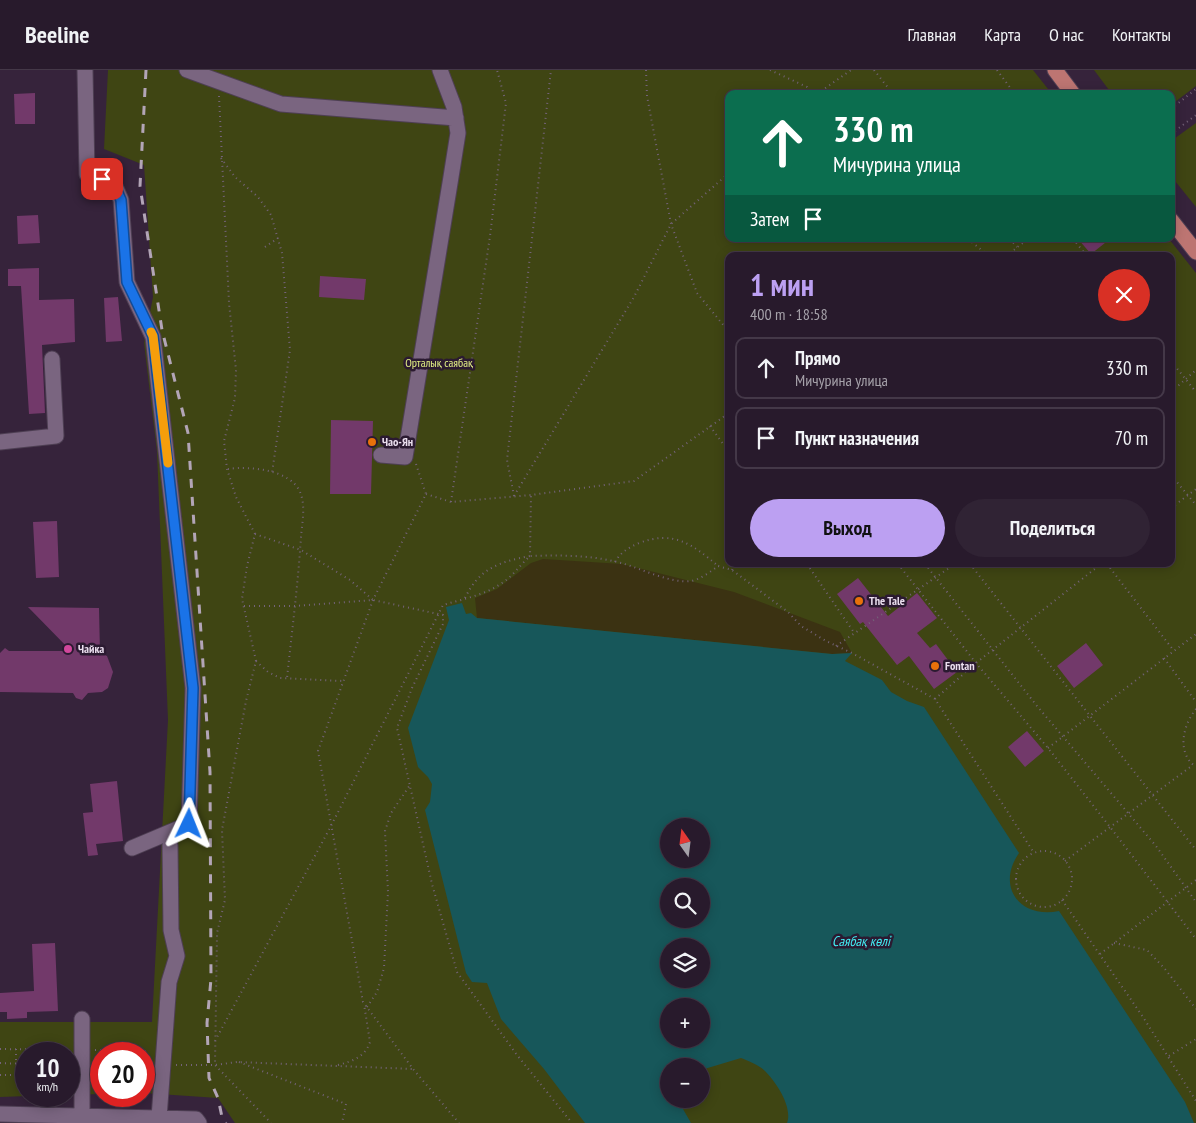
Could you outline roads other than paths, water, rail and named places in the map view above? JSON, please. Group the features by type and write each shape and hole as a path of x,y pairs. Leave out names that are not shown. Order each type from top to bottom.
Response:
{"main road":[{"path":"1054,70 1070,90"},
{"path":"1175,224 1194,245"}],"street":[{"path":"85,70 87,174 115,186 121,200 127,282 153,336 193,688 189,824 132,848"},
{"path":"187,70 281,104 456,118"},
{"path":"381,455 406,457 458,133 454,107 440,70"},
{"path":"0,442 56,436 52,359"},
{"path":"159,1118 169,982 177,956 171,930 170,845"},
{"path":"82,1019 82,1116"},
{"path":"7,1117 82,1116 196,1119 198,1123"}],"water":[{"name":"Саябақ көлі","path":"462,603 466,614 471,613 477,618 832,654 852,653 845,661 882,680 891,692 907,701 924,707 1019,853 1012,865 1010,877 1011,888 1015,897 1023,905 1033,910 1045,912 1059,911 1185,1102 1194,1123 787,1123 788,1110 786,1102 769,1076 763,1069 753,1063 741,1058 710,1067 710,1058 660,1058 660,1108 683,1108 691,1123 585,1123 544,1069 501,1019 487,983 472,982 466,973 425,810 430,802 432,784 418,767 408,728 449,620 446,607"}],"railway":[{"path":"146,70 140,186 162,330 188,433 210,772 211,979 207,1023 209,1078 218,1098 222,1117 226,1123"}],"place":[{"name":"Чао-Ян","path":"372,442"},
{"name":"The Tale","path":"859,601"},
{"name":"Чайка","path":"68,649"},
{"name":"Fontan","path":"935,666"}],"park label":[{"name":"Орталық саябақ","path":"439,363"}]}
